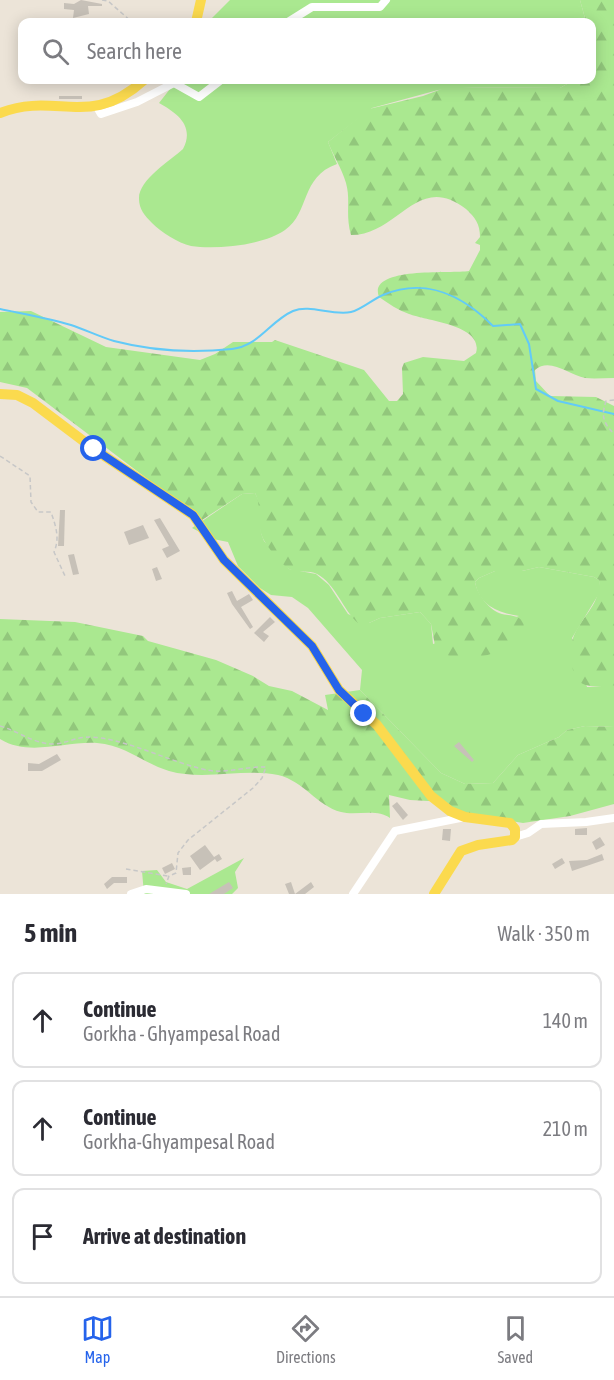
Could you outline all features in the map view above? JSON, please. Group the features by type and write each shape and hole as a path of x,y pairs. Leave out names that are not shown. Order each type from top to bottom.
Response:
{"main road":[{"path":"197,18 201,0"},
{"path":"0,113 37,104 67,109 97,107 126,96 140,84"},
{"path":"0,394 17,395 33,403 94,449 193,515 209,542 224,560 312,646 339,690 377,726 431,796 450,811 465,817 510,824 515,829 515,837 500,843 478,845 461,851 434,894"}],"street":[{"path":"294,18 312,7 380,7 386,0"},
{"path":"97,107 101,114 137,102 172,84"},
{"path":"176,84 199,97 216,84"},
{"path":"353,894 395,831 465,817"},
{"path":"515,837 528,833 541,824 614,818"},
{"path":"131,894 146,889 186,894"}],"path":[{"path":"102,0 108,1 127,18"},
{"path":"614,400 606,401 602,414 604,423 614,435"},
{"path":"0,456 30,476 31,502 38,512 51,512 57,532 54,552 65,576"},
{"path":"0,726 14,730 31,740 54,744 85,736 118,741 210,771 250,766 266,767 262,778 253,788 188,840 178,853 176,873 169,876 126,869"},
{"path":"164,892 169,876"}],"green space":[{"path":"230,0 580,0 585,18 212,18"},
{"path":"580,0 614,0 614,378 585,378 547,365 535,370 536,381 550,396 596,397 614,406 614,687 582,684 574,675 572,667 573,638 594,604 599,589 599,580 594,577 539,567 522,571 495,571 479,578 475,582 478,592 485,601 497,612 514,616 524,622 522,631 517,639 500,650 479,657 456,658 436,651 431,624 420,612 380,618 369,623 358,623 323,578 314,573 286,567 279,561 262,536 259,505 255,493 242,494 202,520 27,388 0,382 0,312 31,311 106,347 200,360 215,354 233,342 272,342 275,340 364,370 389,401 397,401 403,394 402,368 404,363 423,357 464,361 476,353 476,344 471,336 463,330 397,309 379,297 379,287 385,280 397,276 469,271 480,250 480,245 475,243 480,237 476,221 466,209 449,199 434,197 408,208 382,226 368,232 351,235 346,183 328,142 369,109 423,96 447,87 560,88 567,84 596,84 596,18 585,18"},
{"path":"174,84 567,84 560,88 472,87 438,90 372,108 328,142 337,164 317,177 293,223 285,230 253,243 213,247 191,246 170,237 147,218 141,209 139,199 144,185 156,171 183,149 186,141 187,134 182,121 159,103"},
{"path":"255,493 260,503 261,533 264,541 289,569 316,574 329,585 348,614 369,623 380,618 420,612 431,624 433,644 519,616 497,610 485,602 477,590 475,582 495,571 522,571 539,567 594,577 599,580 600,592 572,638 587,687 614,687 614,727 585,726 567,730 559,737 518,755 493,783 465,784 441,773 360,690 362,670 308,608 292,597 271,595 260,588 238,566 228,542 213,539 192,528 242,494"},
{"path":"0,619 75,622 143,636 148,641 216,660 253,676 269,686 292,691 328,710 325,695 360,690 441,773 465,784 493,783 518,755 559,737 567,730 585,726 614,727 614,804 570,816 523,823 458,812 446,802 410,800 389,795 390,818 379,813 347,813 332,809 295,782 278,775 265,773 182,774 160,768 107,744 85,743 35,748 11,744 0,739"},
{"path":"244,858 235,872 238,888 232,894 144,894 142,871 157,870 166,882 187,889"}],"building":[{"path":"81,0 102,4 102,6 88,6 89,14 73,18 74,10 64,9 64,3 74,4"},
{"path":"59,96 82,96 82,99 59,99"},
{"path":"60,510 65,510 64,546 58,546"},
{"path":"160,518 180,551 167,558 162,549 169,546 154,520"},
{"path":"143,525 149,538 129,545 124,532"},
{"path":"74,554 79,574 73,575 68,555"},
{"path":"157,567 162,579 156,581 152,569"},
{"path":"232,591 237,601 249,594 253,600 241,607 253,627 250,629 232,604 227,593"},
{"path":"270,617 275,622 263,632 269,636 264,642 254,633"},
{"path":"459,742 474,760 472,762 454,746"},
{"path":"57,754 61,760 42,771 28,771 28,763 39,764"},
{"path":"397,802 408,815 403,820 392,806"},
{"path":"587,828 587,835 575,835 575,829"},
{"path":"443,829 451,829 450,841 442,840"},
{"path":"600,837 605,845 596,850 592,842"},
{"path":"205,845 214,857 219,854 222,859 217,862 215,859 200,870 190,856"},
{"path":"602,854 604,860 572,871 569,861 587,860"},
{"path":"562,858 565,863 555,869 552,864"},
{"path":"172,863 175,869 165,874 162,868"},
{"path":"191,867 191,875 183,875 182,868"},
{"path":"112,877 127,877 127,883 114,883 107,889 104,884"},
{"path":"229,882 233,888 224,894 209,894"},
{"path":"291,882 295,894 289,894 285,884"},
{"path":"311,882 314,887 305,894 295,894"}],"waterway":[{"path":"0,309 36,316 143,347 188,351 217,350 232,349 250,343 293,311 307,309 336,313 351,312 383,295 399,290 429,289 456,298 493,326 520,324 529,344 536,389 558,401 614,414"}],"route":[{"path":"94,449 193,515 209,542 224,560 312,646 339,690 364,714"}]}
